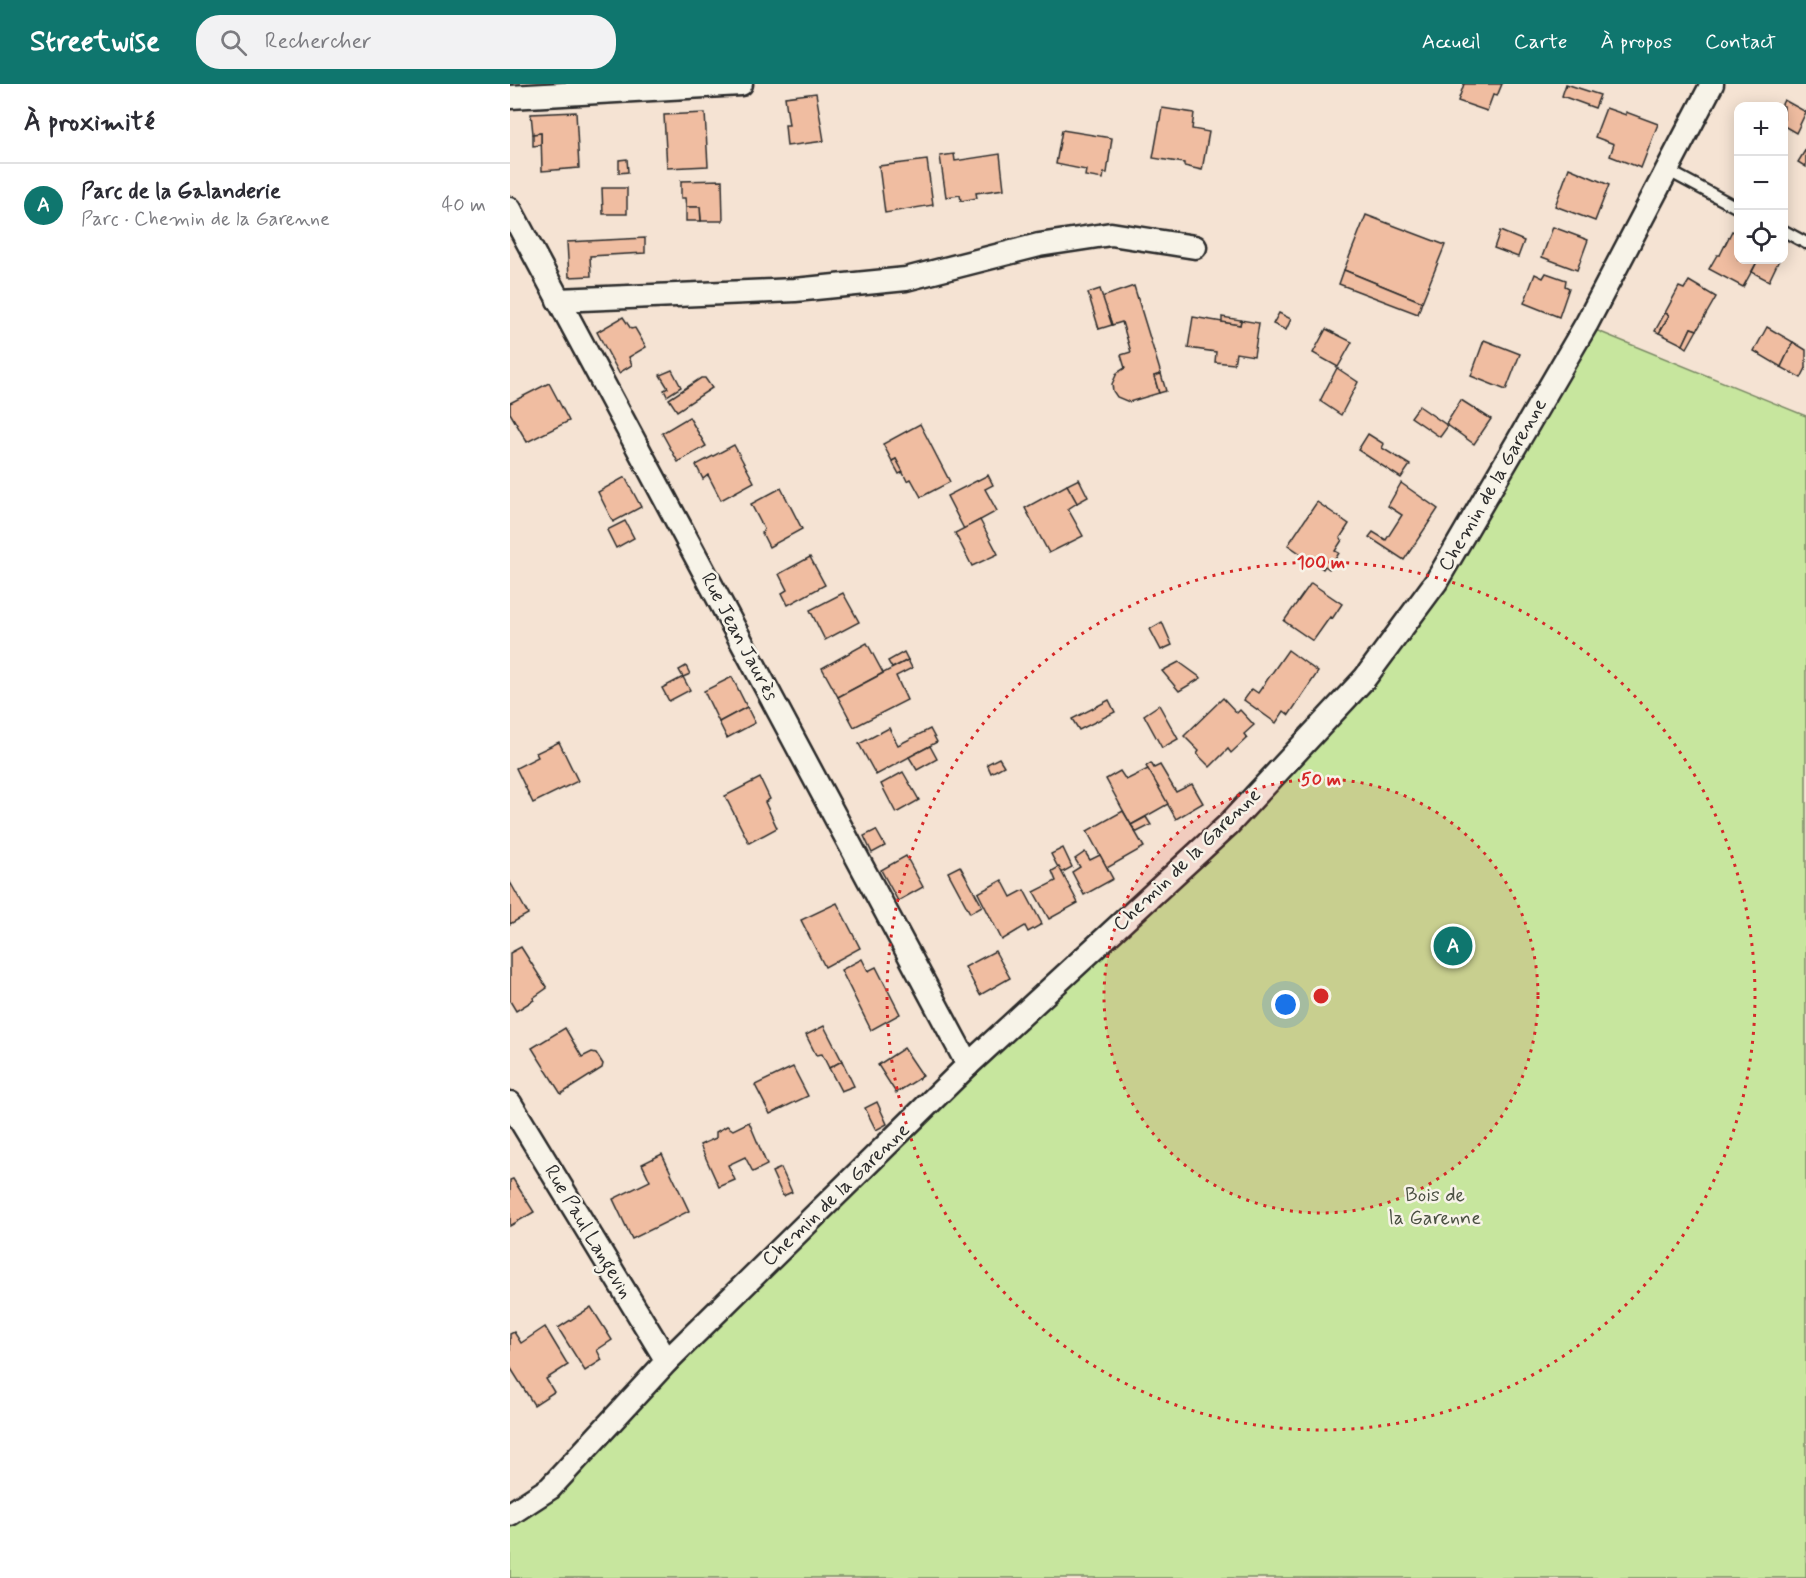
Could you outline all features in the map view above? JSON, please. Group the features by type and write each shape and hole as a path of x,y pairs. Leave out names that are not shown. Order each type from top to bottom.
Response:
{"street":[{"path":"510,97 741,84"},
{"name":"Chemin de la Garenne","path":"510,1514 550,1488 667,1360 968,1065 1229,824 1365,678 1436,582 1594,312 1712,84"},
{"name":"Rue Jean Jaurès","path":"510,209 968,1065"},
{"path":"558,300 795,290 906,279 1040,245 1111,234 1195,247"},
{"name":"Rue Paul Langevin","path":"510,1103 667,1360"}],"lane":[{"path":"1667,170 1734,206"},
{"path":"1788,233 1806,243"}],"green space":[{"name":"Bois de la Garenne","path":"1593,329 1806,416 1806,1578 510,1578 510,1517 1367,679"}],"building":[{"path":"1464,84 1502,84 1497,96 1493,95 1487,111 1458,101"},
{"path":"1566,84 1600,95 1595,108 1562,96"},
{"path":"816,93 824,141 787,146 785,125 789,125 785,97"},
{"path":"1788,102 1806,112 1796,133 1788,128"},
{"path":"1162,108 1194,113 1192,129 1209,132 1202,170 1184,166 1184,163 1153,158"},
{"path":"1606,108 1626,115 1626,112 1658,124 1641,168 1610,156 1614,144 1595,137"},
{"path":"576,112 579,168 542,171 541,133 533,134 531,114"},
{"path":"705,113 708,166 667,168 664,115"},
{"path":"1062,130 1112,138 1107,173 1104,173 1103,179 1085,176 1086,170 1056,164"},
{"path":"541,133 541,145 533,146 533,134"},
{"path":"1806,149 1806,167 1798,162"},
{"path":"954,154 955,161 1000,154 1004,189 976,193 977,198 961,201 960,195 946,197 940,156"},
{"path":"627,159 628,172 619,173 619,160"},
{"path":"927,160 933,205 885,213 879,166"},
{"path":"1569,168 1609,185 1595,221 1555,206"},
{"path":"722,180 723,221 701,221 700,207 686,207 685,198 681,198 681,181"},
{"path":"602,188 627,188 627,214 603,214"},
{"path":"686,207 700,207 701,221 686,221"},
{"path":"1366,215 1445,245 1422,302 1344,270"},
{"path":"1553,227 1588,240 1577,270 1542,257"},
{"path":"1500,231 1524,241 1518,257 1494,248"},
{"path":"1732,231 1734,232 1734,264 1756,264 1743,287 1709,269 1717,255 1720,255"},
{"path":"645,238 645,253 590,256 591,276 569,277 567,242"},
{"path":"1756,264 1777,264 1769,281 1752,272"},
{"path":"1344,270 1422,302 1418,314 1339,284"},
{"path":"1546,273 1566,280 1565,286 1569,288 1559,317 1524,303 1535,274 1543,278"},
{"path":"1689,281 1716,297 1697,330 1691,328 1683,345 1659,333 1669,315 1665,313 1679,287 1684,289"},
{"path":"1134,286 1161,374 1154,376 1159,393 1129,402 1117,397 1112,384 1117,373 1125,368 1121,355 1131,352 1122,322 1112,325 1102,297"},
{"path":"1100,289 1112,325 1099,329 1088,293"},
{"path":"1279,313 1291,319 1286,330 1273,324"},
{"path":"1665,313 1669,315 1659,333 1655,331"},
{"path":"623,317 631,329 635,328 646,347 629,357 632,365 619,373 597,332"},
{"path":"1193,317 1240,325 1241,320 1259,323 1254,356 1236,353 1234,364 1215,362 1216,352 1188,348"},
{"path":"1222,317 1241,320 1240,325 1222,322"},
{"path":"1767,327 1793,342 1781,367 1754,351"},
{"path":"1691,328 1697,330 1687,348 1683,345"},
{"path":"1326,329 1352,342 1338,367 1313,353"},
{"path":"1484,340 1520,354 1506,390 1471,376"},
{"path":"1793,342 1806,350 1806,368 1801,378 1781,367"},
{"path":"1337,368 1358,382 1341,415 1320,401"},
{"path":"672,370 681,387 667,396 664,390 668,388 660,375"},
{"path":"1161,374 1166,391 1159,393 1154,376"},
{"path":"701,378 705,378 712,388 677,411 669,399"},
{"path":"549,383 569,421 527,442 510,413 510,403"},
{"path":"1461,400 1491,419 1474,444 1446,424"},
{"path":"1419,406 1448,426 1440,437 1411,417"},
{"path":"689,417 706,446 678,462 662,433"},
{"path":"920,424 950,482 921,497 911,479 907,481 896,459 892,461 883,444"},
{"path":"1368,434 1384,444 1382,448 1410,465 1401,478 1358,450"},
{"path":"734,445 754,482 721,500 708,475 703,479 696,465"},
{"path":"896,459 903,472 899,474 892,461"},
{"path":"988,475 993,485 985,489 997,511 964,529 947,496"},
{"path":"625,477 641,507 613,522 598,492"},
{"path":"1079,479 1088,497 1077,503 1067,485"},
{"path":"1401,483 1438,509 1404,560 1369,537 1373,532 1386,540 1402,515 1388,506"},
{"path":"1067,485 1077,503 1068,509 1083,536 1049,553 1025,508"},
{"path":"781,488 802,529 769,547 762,533 764,529 751,504"},
{"path":"1317,502 1349,524 1335,551 1339,553 1329,569 1325,566 1323,569 1288,545"},
{"path":"980,520 998,554 972,566 955,533"},
{"path":"625,521 634,538 616,548 607,530"},
{"path":"810,557 825,585 788,605 782,593 787,590 779,574"},
{"path":"1311,583 1342,604 1313,641 1284,621"},
{"path":"843,593 859,622 825,640 810,610"},
{"path":"1162,622 1172,645 1161,650 1150,629"},
{"path":"867,643 883,673 838,697 822,668"},
{"path":"1288,650 1318,672 1289,715 1284,711 1276,723 1244,700 1252,689 1258,693"},
{"path":"904,652 908,660 892,668 888,661"},
{"path":"908,660 912,668 896,676 907,700 854,727 838,697"},
{"path":"1179,662 1201,678 1179,691 1162,671"},
{"path":"686,666 690,674 683,677 679,670"},
{"path":"683,677 690,690 669,701 662,688"},
{"path":"732,677 747,707 719,722 704,691"},
{"path":"1223,698 1237,713 1240,710 1254,725 1244,734 1247,738 1231,753 1228,749 1210,767 1197,754 1199,751 1184,736"},
{"path":"1109,700 1115,712 1079,730 1072,719"},
{"path":"1159,705 1178,739 1162,748 1144,715"},
{"path":"747,707 755,723 727,738 719,722"},
{"path":"889,728 898,745 930,729 937,742 876,775 859,744"},
{"path":"559,742 578,781 533,803 516,768 538,757 536,753"},
{"path":"930,746 937,759 917,770 909,757"},
{"path":"999,758 1004,766 991,773 987,764"},
{"path":"1151,763 1154,768 1160,765 1176,792 1192,784 1203,803 1176,819 1146,766"},
{"path":"1148,769 1168,804 1131,825 1106,779 1120,771 1126,780"},
{"path":"903,772 919,800 896,813 881,784"},
{"path":"760,778 770,799 765,802 777,828 749,843 725,796"},
{"path":"1123,811 1144,847 1107,868 1087,831"},
{"path":"1146,817 1151,825 1137,832 1131,825"},
{"path":"876,830 885,846 872,853 864,836"},
{"path":"1063,848 1072,867 1061,873 1051,854"},
{"path":"1085,852 1090,860 1100,855 1113,879 1084,895 1072,872 1080,867 1075,859"},
{"path":"906,856 923,887 898,901 881,870"},
{"path":"960,866 982,906 970,913 948,872"},
{"path":"1059,867 1078,903 1049,919 1034,892 1056,881 1052,871"},
{"path":"1002,880 1011,897 1024,890 1042,924 1028,932 1025,926 1002,940 978,893"},
{"path":"510,882 528,914 510,924"},
{"path":"837,903 860,948 825,967 801,920"},
{"path":"521,947 547,988 533,998 534,1000 516,1011 510,1001 510,953"},
{"path":"995,951 1010,978 980,995 965,967"},
{"path":"862,959 868,971 876,967 900,1014 871,1030 841,970"},
{"path":"824,1026 842,1061 829,1068 822,1054 816,1055 806,1035"},
{"path":"565,1028 582,1057 592,1052 596,1053 603,1064 602,1068 561,1094 532,1048"},
{"path":"904,1048 923,1076 896,1093 878,1065"},
{"path":"842,1061 854,1086 841,1091 829,1068"},
{"path":"793,1067 808,1096 770,1114 755,1085"},
{"path":"877,1102 887,1124 876,1130 865,1108"},
{"path":"749,1122 767,1165 753,1172 745,1157 728,1165 735,1180 719,1187 700,1145 716,1138 716,1132 727,1126 733,1130"},
{"path":"662,1154 689,1211 632,1239 613,1199 650,1181 642,1164"},
{"path":"781,1168 792,1192 783,1196 772,1172"},
{"path":"513,1179 534,1212 510,1226 510,1180"},
{"path":"591,1307 612,1340 597,1350 602,1360 585,1371 558,1328"},
{"path":"545,1327 568,1365 546,1379 554,1392 534,1405 510,1367 510,1334 514,1332 521,1343"}],"place":[{"name":"Parc de la Galanderie","path":"1453,946"}]}
